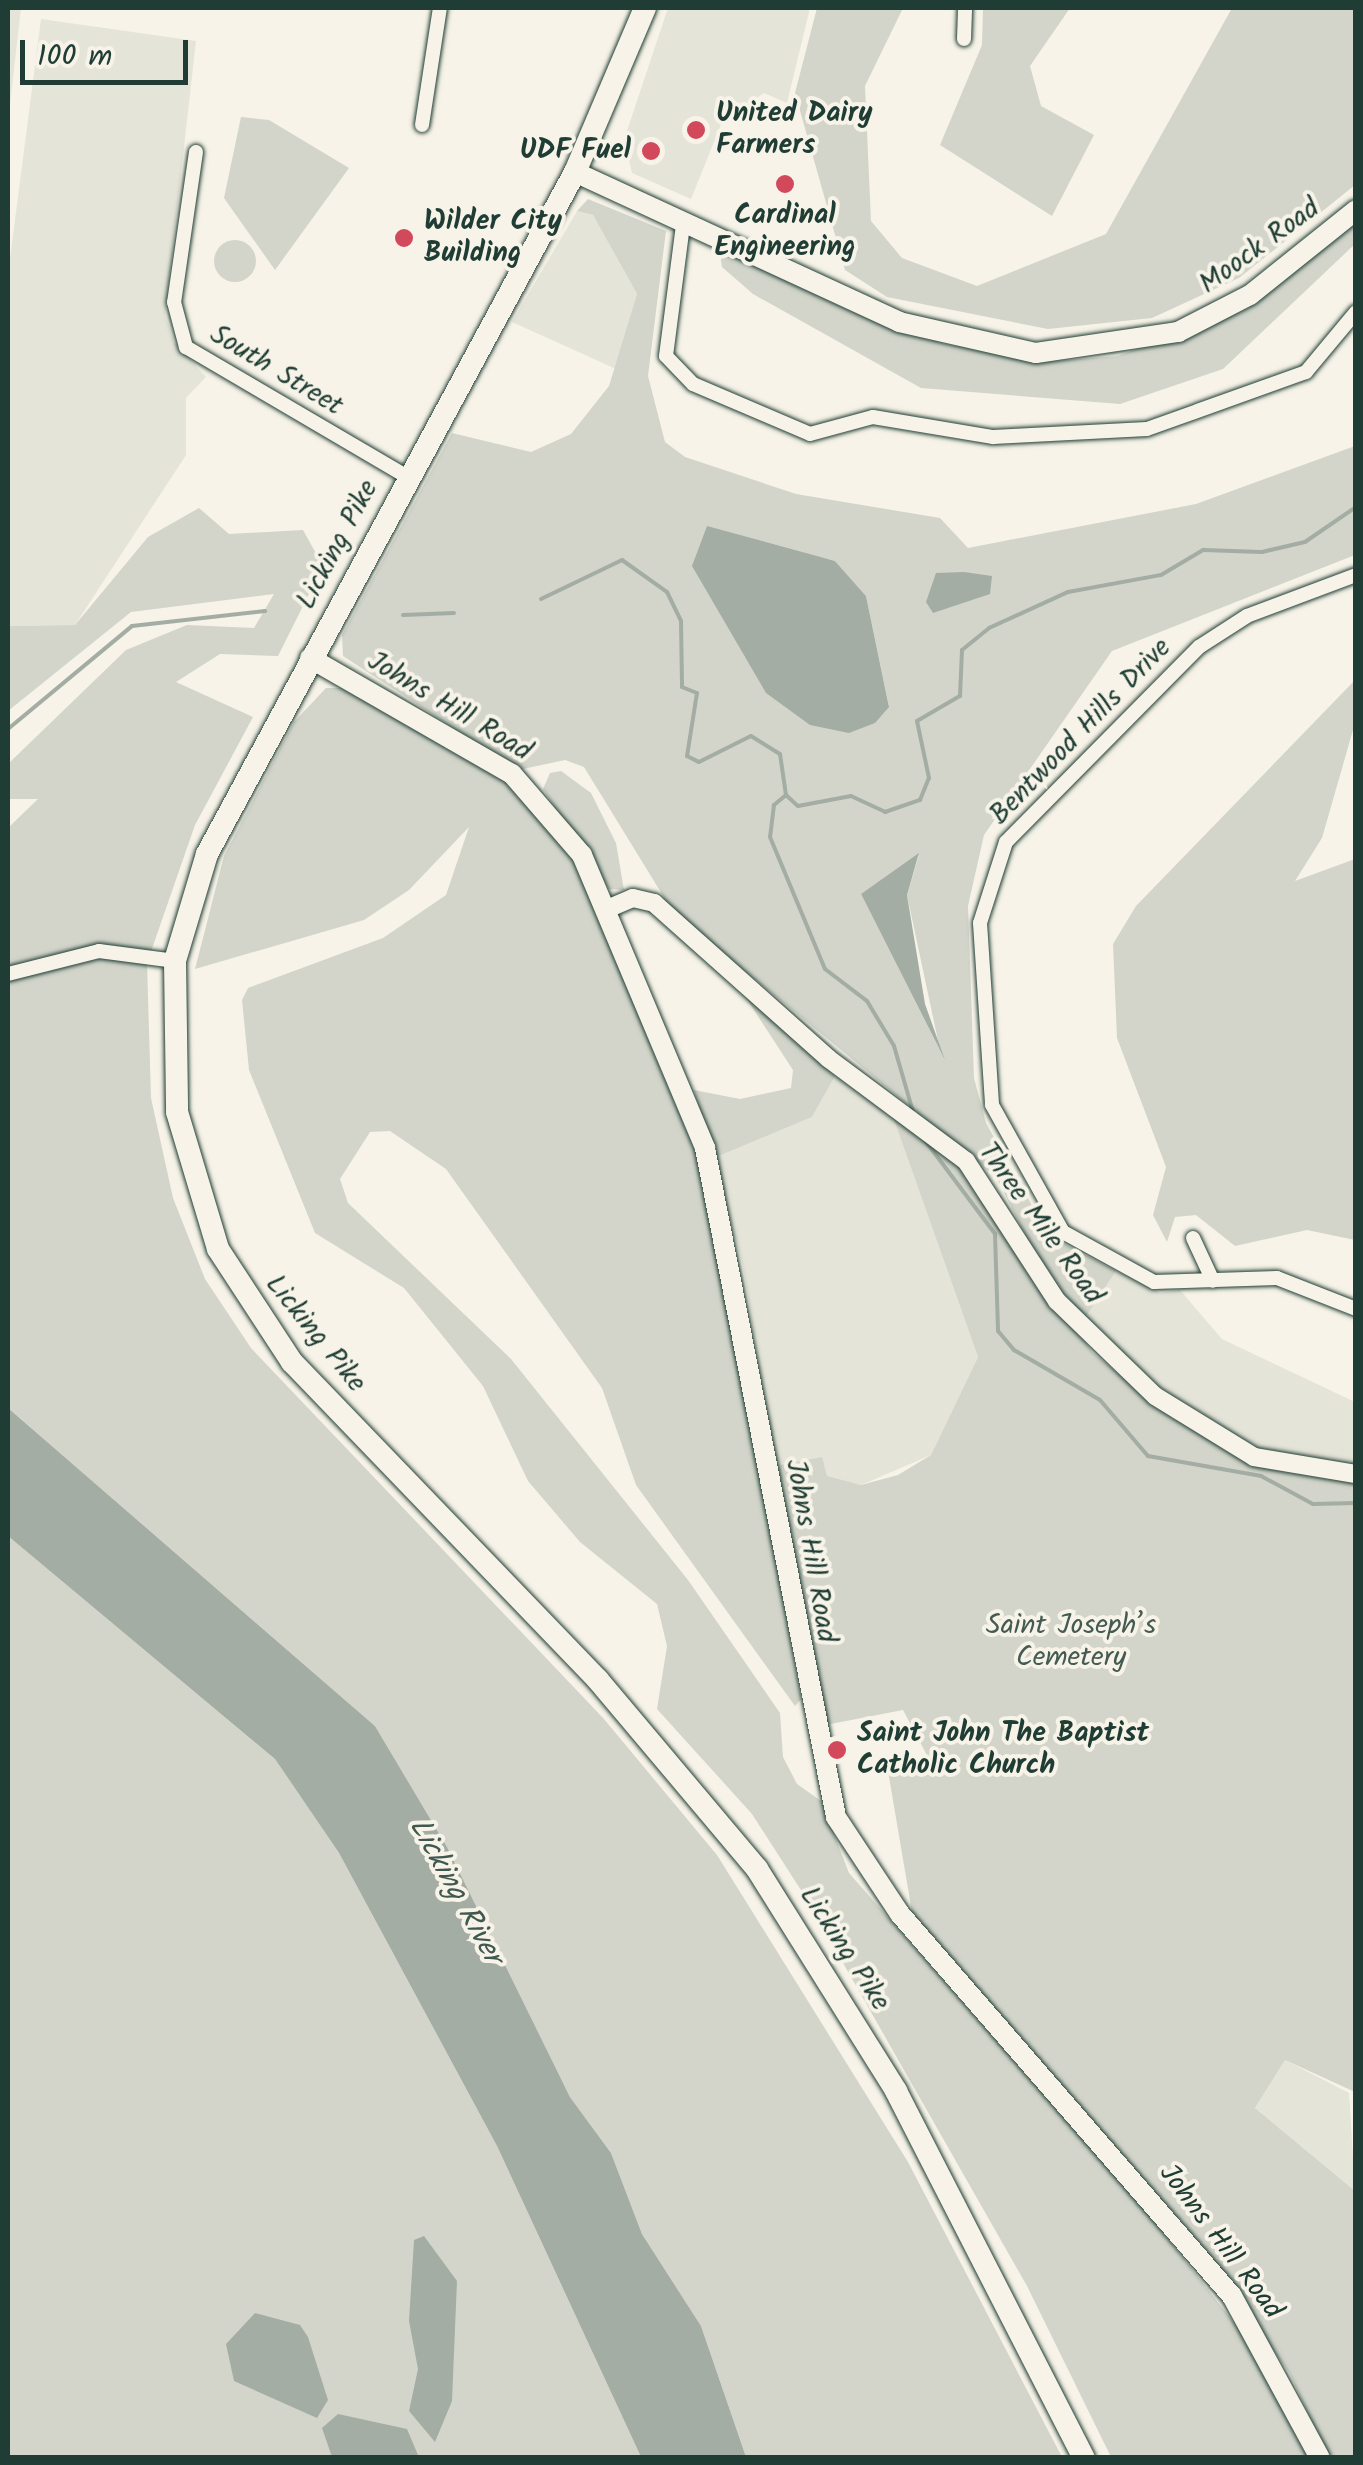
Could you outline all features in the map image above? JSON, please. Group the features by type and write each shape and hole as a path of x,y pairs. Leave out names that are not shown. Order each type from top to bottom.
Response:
{"main road":[{"name":"Licking Pike","path":"644,8 575,172 224,814 175,961 172,1072 184,1150 234,1280 292,1362 598,1680 758,1869 896,2091 1084,2458"},
{"name":"Moock Road","path":"575,172 683,225 931,334 1064,354 1130,346 1214,316 1356,210"},
{"name":"Johns Hill Road","path":"310,658 512,774 568,834 607,910 694,1115 724,1224 836,1817 900,1914 1232,2296 1283,2375 1320,2458"}],"street":[{"path":"422,125 440,8"},
{"path":"964,8 964,39"},
{"name":"South Street","path":"196,152 174,302 186,347 408,477"},
{"path":"683,225 666,356 693,384 810,434 886,417 993,437 1147,428 1306,372 1356,312"},
{"name":"Bentwood Hills Drive","path":"1356,575 1213,636 1006,842 985,886 990,1095 1021,1170 1059,1227 1088,1250 1154,1282 1277,1278 1356,1308"},
{"name":"Three Mile Road","path":"607,910 633,898 654,904 876,1092 950,1147 988,1189 1056,1302 1155,1396 1254,1457 1356,1474"},
{"path":"8,974 99,950 175,961"},
{"path":"1193,1238 1214,1281"}],"shaded area":[{"path":"8,8 21,8 8,122"},
{"path":"668,8 810,8 787,103 764,93 722,122 691,199 632,173 624,140"},
{"path":"41,19 196,41 165,315 174,342 206,377 186,398 186,455 75,625 8,626 8,274"},
{"path":"577,211 593,215 637,294 616,369 512,322"},
{"path":"835,1076 893,1117 978,1357 931,1455 861,1485 775,1466 743,1266 714,1158 812,1117"},
{"path":"1116,1271 1160,1293 1180,1290 1222,1339 1355,1402 1355,1467 1252,1449 1157,1387 1083,1321"},
{"path":"1285,2060 1349,2093 1355,2191 1255,2108"}],"green space":[{"path":"817,8 903,8 865,86 871,221 902,258 977,286 1106,234 1232,8 1355,8 1355,185 1239,278 1152,318 1048,329 887,297 845,270 795,93"},
{"path":"983,8 1070,8 1030,66 1041,106 1094,135 1052,216 940,145 982,45"},
{"path":"241,117 269,120 349,168 275,270 224,198"},
{"path":"588,199 666,231 648,376 665,442 685,457 796,494 940,518 968,548 1196,504 1355,446 1355,555 1112,651 984,835 968,906 974,1078 986,1123 1049,1236 1116,1271 1083,1321 1048,1279 996,1177 673,912 584,767 565,760 518,770 343,656 342,635 452,433 531,452 571,434 609,386 637,294 593,215 577,211","holes":["728,535 835,561 866,596 889,706","919,855 907,895 940,1050 861,894"]},
{"path":"1356,218 1355,244 1223,369 1120,404 921,388 753,294 722,267 719,247 944,344 1055,361 1117,356 1241,312"},
{"path":"235,240 250,246 256,261 250,276 235,282 220,276 214,261 220,246"},
{"path":"199,508 229,534 303,530 323,566 278,656 220,654 176,682 253,717 195,825 147,963 151,1098 173,1198 205,1279 251,1348 604,1719 717,1855 908,2162 1062,2457 746,2457 701,2326 642,2234 611,2153 570,2097 447,1847 375,1726 8,1408 8,828 38,799 8,799 8,764 126,650 187,625 254,628 274,594 131,612 8,711 8,626 75,625 148,537"},
{"path":"1356,679 1355,723 1322,838 1295,881 1355,859 1355,1240 1307,1230 1235,1246 1196,1215 1175,1217 1167,1242 1153,1215 1166,1167 1117,1038 1113,944 1136,906"},
{"path":"326,688 349,688 507,780 566,846 592,895 688,1122 723,1256 801,1699 795,1706 636,1485 602,1388 446,1169 390,1131 370,1132 340,1179 348,1203 511,1359 688,1580 780,1713 783,1757 797,1784 821,1801 849,1873 1149,2215 1239,2329 1309,2457 1111,2457 1027,2286 806,1898 752,1814 657,1709 667,1646 657,1604 580,1542 528,1481 483,1386 404,1288 315,1233 249,1070 242,1000 248,988 383,938 446,895 469,827 409,890 364,920 195,969 224,856 294,722"},
{"path":"561,771 591,793 616,843 624,890 609,889 543,789 550,773"},
{"path":"735,981 835,1076 812,1117 714,1158 694,1090 740,1099 791,1088 793,1070"},
{"name":"Saint Joseph’s Cemetery","path":"893,1117 962,1168 1092,1352 1172,1418 1290,1473 1355,1480 1355,2092 1285,2060 1255,2108 1355,2191 1355,2457 1328,2457 1290,2374 1196,2239 913,1918 888,1771 929,1759 903,1710 820,1726 775,1466 822,1457 827,1476 861,1485 898,1475 931,1455 978,1357"},
{"path":"8,1536 275,1759 339,1853 497,2146 641,2457 8,2457"}],"water":[{"path":"707,526 835,561 866,596 889,707 875,723 849,733 810,725 766,693 692,566"},
{"path":"936,573 992,576 990,594 933,613 926,602"},
{"path":"919,853 907,895 925,1004 945,1060 861,894"},
{"name":"Licking River","path":"8,1408 375,1726 447,1847 570,2097 611,2153 642,2234 701,2326 746,2457 641,2457 497,2146 339,1853 275,1759 8,1536"},
{"path":"424,2236 457,2281 452,2401 435,2442 409,2411 418,2369 409,2321 414,2240"},
{"path":"255,2313 300,2325 308,2337 328,2400 317,2418 234,2381 226,2344"},
{"path":"338,2414 407,2429 418,2455 332,2457 322,2428"}],"waterway":[{"path":"786,795 798,806 851,796 885,812 920,800 929,778 917,721 960,696 962,650 989,628 1068,592 1161,575 1203,550 1262,552 1305,542 1356,507"},
{"path":"541,599 622,560 667,592 681,621 682,687 697,693 687,756 699,762 751,736 780,754 786,795 774,805 770,837 825,969 867,1001 894,1046 913,1112"},
{"path":"8,729 132,626 265,611"},
{"path":"403,615 454,613"},
{"path":"921,1135 995,1234 998,1331 1014,1350 1100,1400 1148,1456 1261,1476 1313,1504 1356,1503"}],"place":[{"name":"United Dairy Farmers","path":"696,130"},
{"name":"UDF Fuel","path":"651,151"},
{"name":"Cardinal Engineering","path":"785,184"},
{"name":"Wilder City Building","path":"404,238"},
{"name":"Saint John The Baptist Catholic Church","path":"837,1750"}]}
